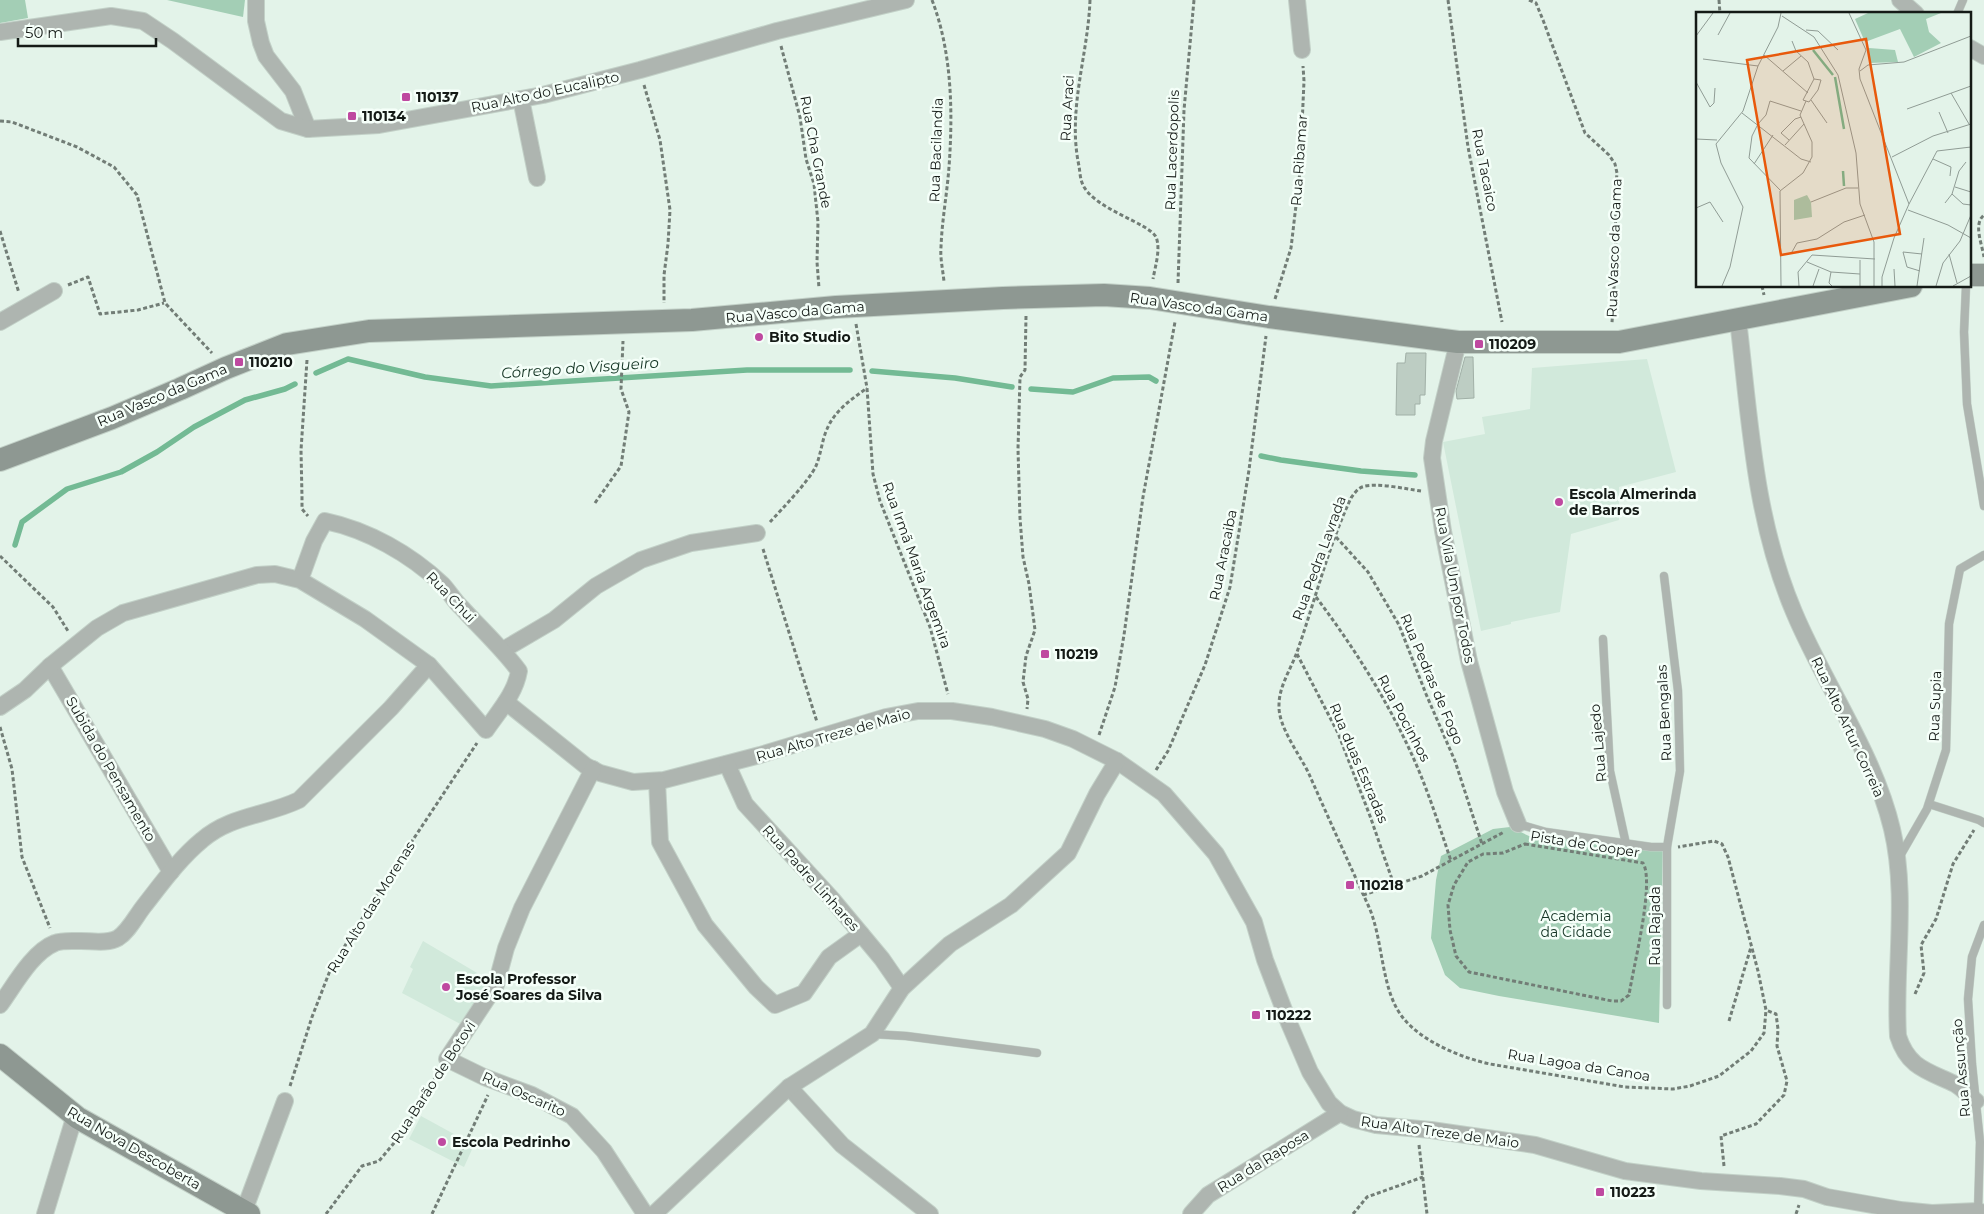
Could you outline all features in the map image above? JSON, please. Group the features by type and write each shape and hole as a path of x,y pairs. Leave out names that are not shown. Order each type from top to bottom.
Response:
{"main road":[{"name":"Rua Vasco da Gama","path":"0,460 156,400 226,368 287,344 369,331 692,320 852,307 1026,297 1104,295 1150,298 1269,317 1458,342 1611,342 1738,320 1901,288"},
{"name":"Rua Nova Descoberta","path":"0,1055 75,1115 246,1213"}],"street":[{"path":"256,0 256,21 260,43 266,56 293,91 308,129"},
{"name":"Rua Alto do Eucalipto","path":"0,32 111,16 143,22 173,41 281,121 308,129 379,125 521,99 640,70 777,31 906,0"},
{"path":"1297,0 1302,50"},
{"path":"1900,0 1914,12"},
{"path":"1972,49 1984,56"},
{"path":"521,99 537,178"},
{"path":"0,322 54,291"},
{"name":"Rua Alto Artur Correia","path":"1738,320 1750,431 1768,540 1794,612 1877,782 1892,830 1899,887 1900,937 1897,1030 1902,1050 1916,1064 1928,1072 1957,1085 1976,1101"},
{"name":"Rua Vila Um por Todos","path":"1458,342 1434,441 1432,458 1437,494 1470,661 1505,792 1518,824"},
{"path":"300,580 314,541 325,521"},
{"name":"Rua Chui","path":"325,521 355,529 419,564 444,586 452,598 489,638 503,650 519,671 506,702 490,725"},
{"path":"503,650 554,620 596,586 641,560 691,543 757,532"},
{"path":"0,706 25,690 50,666 113,618 142,607 210,589 242,578 268,573 300,580 365,619 428,665 490,725"},
{"path":"0,1005 37,955 56,943 106,941 120,937 171,872 201,841 215,830 234,821 283,808 299,800 391,708 428,665"},
{"name":"Subida do Pensamento","path":"50,666 171,872"},
{"name":"Rua Alto Treze de Maio","path":"506,702 593,769 600,773 633,782 657,781 727,764 886,717 918,711 952,711 992,717 1073,739 1118,761 1164,794 1216,854 1254,922 1265,960 1288,1023 1310,1072 1329,1103 1340,1113 1376,1125 1418,1128 1535,1145 1625,1171 1701,1181 1804,1189 1828,1197 1901,1210 1932,1213 1981,1212"},
{"path":"654,1214 788,1087 872,1034 902,988 950,944 1011,904 1068,853 1098,794 1118,761"},
{"name":"Rua Padre Linhares","path":"727,764 745,804 832,899 882,959 902,988"},
{"name":"Rua Barão de Botovi","path":"447,1059 496,985 506,948 522,908 593,769"},
{"path":"657,781 660,842 705,925 756,987 775,1005 804,993 829,957 861,934"},
{"name":"Rua Oscarito","path":"447,1059 495,1081 532,1095 572,1116 604,1151 644,1214"},
{"path":"788,1087 842,1145 930,1214"},
{"path":"246,1213 285,1101"},
{"name":"Rua da Raposa","path":"1191,1214 1208,1195 1340,1113"},
{"path":"45,1214 75,1115"}],"lane":[{"path":"1958,12 1963,0"},
{"path":"1966,288 1964,332 1967,404 1984,506"},
{"name":"Rua Supia","path":"1896,862 1929,804 1946,750 1949,624 1960,568 1984,555"},
{"name":"Rua Bengalas","path":"1664,576 1678,691 1680,771 1667,848"},
{"name":"Rua Lajedo","path":"1603,639 1610,771 1626,844"},
{"path":"1929,804 1982,821"},
{"path":"1518,824 1546,832 1667,848"},
{"name":"Rua Rajada","path":"1667,848 1667,1005"},
{"name":"Rua Assunção","path":"1981,1212 1980,1142 1969,1030 1968,979 1972,957 1984,925"},
{"path":"872,1034 906,1036 1037,1053"}],"path":[{"name":"Rua Bacilandia","path":"932,0 938,17 947,60 950,102 949,165 941,249 946,302"},
{"name":"Rua Araci","path":"1090,0 1076,104 1075,137 1079,168 1083,185 1090,194 1117,214 1152,232 1156,238 1156,260 1150,298"},
{"name":"Rua Lacerdopolis","path":"1093,750 1115,687 1143,497 1154,445 1178,302 1184,110 1194,0"},
{"name":"Rua Tacaico","path":"1448,0 1468,147 1494,274 1504,343"},
{"name":"Rua Vasco da Gama","path":"1529,0 1536,3 1586,133 1616,164 1616,252 1611,342"},
{"name":"Rua Cha Grande","path":"777,31 800,117 806,158 814,184 818,222 817,262 821,309"},
{"name":"Rua Ribamar","path":"1269,317 1291,248 1302,138 1304,81 1302,50"},
{"path":"640,70 660,140 670,210 664,275 664,321"},
{"path":"0,121 12,122 77,147 114,167 137,195 165,303 226,368"},
{"path":"1984,214 1980,218 1978,226 1984,258"},
{"path":"0,231 24,308"},
{"path":"54,291 88,276 100,314 138,310 165,303"},
{"path":"1025,725 1028,699 1023,682 1026,656 1036,630 1030,584 1023,557 1020,518 1018,449 1020,377 1025,370 1026,297"},
{"name":"Rua Irmã Maria Argemira","path":"852,307 867,388 873,474 880,501 930,627 952,711"},
{"name":"Rua Aracaiba","path":"1148,782 1168,750 1194,690 1230,587 1249,470 1260,373 1269,317"},
{"path":"595,503 621,466 629,412 621,389 624,323"},
{"path":"307,340 301,450 302,509 305,514 325,521"},
{"path":"822,737 757,532 770,522 794,496 816,467 827,428 834,416 842,407 867,388"},
{"name":"Rua Pedra Lavrada","path":"1284,682 1296,654 1351,498 1363,487 1393,487 1437,494"},
{"name":"Rua Pedras de Fogo","path":"1336,537 1368,572 1399,625 1455,761 1482,844"},
{"path":"0,556 53,607 76,645"},
{"name":"Rua Pocinhos","path":"1316,597 1347,638 1419,770 1451,861"},
{"name":"Rua duas Estradas","path":"1296,654 1338,733 1394,885"},
{"name":"Rua Lagoa da Canoa","path":"1284,682 1279,707 1284,728 1308,773 1375,921 1389,990 1397,1009 1405,1020 1427,1038 1473,1061 1625,1087 1663,1090 1681,1088 1719,1076 1742,1060 1761,1040 1764,1033 1766,1010 1752,946 1728,857 1722,844 1714,840 1667,848"},
{"name":"Rua Alto das Morenas","path":"285,1101 304,1040 331,968 385,882 490,725"},
{"path":"0,727 12,769 22,857 56,943"},
{"path":"1913,999 1924,973 1921,945 1936,919 1952,864 1982,821"},
{"path":"1363,895 1422,876 1518,824"},
{"name":"Pista de Cooper","path":"1525,844 1643,863 1647,869 1646,893 1629,994 1621,1001 1612,1001 1469,972 1456,956 1450,930 1448,905 1454,885 1468,862 1483,854 1504,853 1525,844"},
{"path":"1729,1021 1752,946"},
{"path":"1724,1172 1720,1136 1756,1124 1784,1095 1787,1081 1777,1046 1778,1028 1776,1014 1766,1010"},
{"name":"Rua Barão de Botovi","path":"326,1214 362,1166 379,1162 404,1131 447,1059"},
{"path":"432,1214 495,1081"},
{"path":"1418,1128 1427,1214"},
{"path":"1353,1214 1367,1197 1423,1177"}],"shaded area":[{"name":"Escola Almerinda de Barros","path":"1647,359 1676,472 1619,487 1619,520 1571,534 1560,612 1511,622 1511,624 1481,631 1443,442 1485,434 1482,417 1530,409 1532,368"},
{"name":"Escola Professor José Soares da Silva","path":"423,941 489,980 466,1027 402,993 413,969 410,967"},
{"name":"Escola Pedrinho","path":"421,1116 474,1145 464,1167 409,1139"}],"green space":[{"path":"0,0 25,0 28,18 0,23"},
{"path":"167,0 245,0 243,17"},
{"name":"Academia da Cidade","path":"1510,827 1529,836 1663,846 1659,1023 1460,988 1445,975 1431,938 1436,880 1441,856 1493,829"}],"building":[{"path":"1406,353 1426,353 1425,395 1420,395 1420,404 1415,404 1415,415 1396,415 1397,363 1405,363"},
{"path":"1465,357 1473,357 1474,398 1457,399 1456,391"}],"waterway":[{"name":"Córrego do Visgueiro","path":"316,373 348,359 425,377 491,386 747,370 850,370"},
{"name":"Córrego do Visgueiro","path":"872,371 955,378 1012,387"},
{"name":"Córrego do Visgueiro","path":"1031,389 1073,392 1113,378 1149,377 1156,381"},
{"name":"Córrego do Visgueiro","path":"15,545 22,522 67,489 121,472 157,452 194,427 245,400 285,389 295,384"},
{"name":"Córrego do Visgueiro","path":"1261,456 1361,471 1415,475"}],"place":[{"name":"110137","path":"406,97"},
{"name":"110134","path":"352,116"},
{"name":"Bito Studio","path":"759,337"},
{"name":"110209","path":"1479,344"},
{"name":"110210","path":"239,362"},
{"name":"Escola Almerinda de Barros","path":"1559,502"},
{"name":"110219","path":"1045,654"},
{"name":"110218","path":"1350,885"},
{"name":"Escola Professor José Soares da Silva","path":"446,987"},
{"name":"110222","path":"1256,1015"},
{"name":"Escola Pedrinho","path":"442,1142"},
{"name":"110223","path":"1600,1192"}]}
